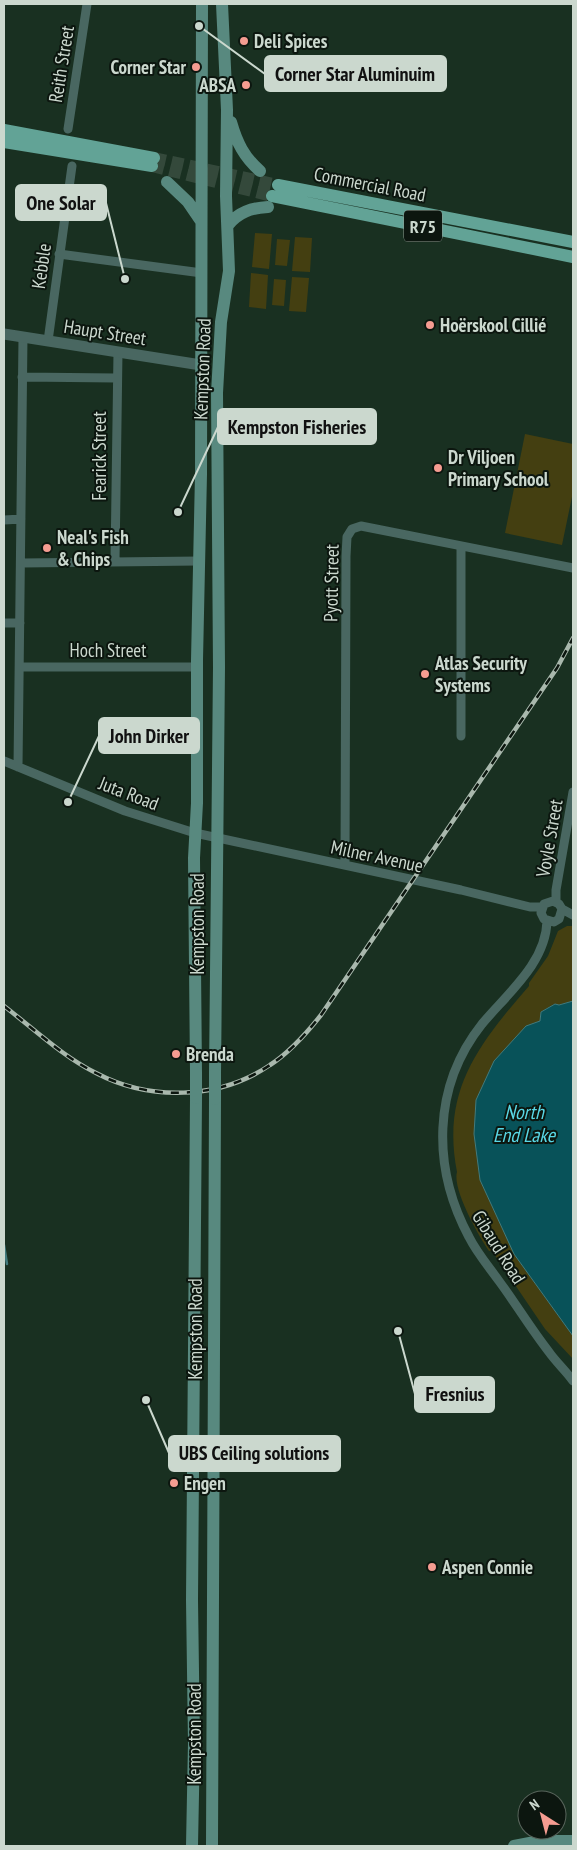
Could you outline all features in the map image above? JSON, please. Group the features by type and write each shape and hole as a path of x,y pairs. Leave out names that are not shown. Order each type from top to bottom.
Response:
{"main road":[{"name":"Kempston Road","path":"192,1846 196,1098 194,858 197,803 202,273 202,4"},
{"name":"Kempston Road","path":"212,1846 216,838 219,667 217,393 221,322 229,271 227,110 222,4"},
{"path":"227,110 237,143 248,160 260,171"},
{"path":"4,130 153,162 4,142"},
{"path":"167,182 188,202 201,221"},
{"path":"228,225 244,212 256,208 273,196"},
{"name":"Commercial Road","path":"273,196 573,242"},
{"name":"Commercial Road","path":"273,196 573,256"},
{"path":"514,1846 540,1841 573,1841"}],"street":[{"name":"Reith Street","path":"68,129 87,4"},
{"name":"Kebble","path":"48,341 72,166"},
{"path":"59,254 202,273"},
{"name":"Haupt Street","path":"4,334 201,365"},
{"path":"18,767 22,563 23,338"},
{"name":"Fearick Street","path":"115,561 116,378 118,352"},
{"path":"22,377 116,378"},
{"path":"4,520 22,519"},
{"name":"Pyott Street","path":"345,865 346,537 352,529 361,526 573,568"},
{"path":"461,546 461,736"},
{"path":"22,563 199,561"},
{"path":"4,623 20,623"},
{"name":"Hoch Street","path":"20,667 197,667"},
{"name":"Juta Road","path":"4,762 125,811 216,838"},
{"name":"Voyle Street","path":"552,911 573,792"},
{"name":"Milner Avenue","path":"216,838 573,916"},
{"name":"Gibaud Road","path":"552,911 547,933 540,951 527,971 482,1025 462,1058 453,1079 445,1107 442,1150 453,1197 472,1242 547,1350 573,1381"}],"shaded area":[{"path":"255,233 272,234 269,269 252,267"},
{"path":"295,237 312,238 310,272 292,271"},
{"path":"277,239 290,240 287,266 275,265"},
{"path":"251,273 268,275 266,309 249,307"},
{"path":"292,277 309,278 306,312 289,311"},
{"path":"274,279 286,280 284,306 272,305"},
{"path":"525,434 573,444 573,492 562,545 505,533"},
{"path":"567,926 573,926 573,1001 558,1005 554,1004 541,1012 540,1021 526,1026 514,1254 573,1336 573,1359 545,1329 479,1235 467,1213 458,1190 453,1143 454,1116 468,1070 494,1028 529,986 529,983 548,956 558,931"}],"water":[{"name":"North End Lake","path":"573,1001 573,1336 514,1254 480,1180 474,1134 476,1100 494,1061 526,1026 540,1021 541,1012 555,1004 559,1005"}],"waterway":[{"path":"4,1245 7,1264"}],"tunnel":[{"path":"154,158 278,185"},
{"path":"152,166 272,196"}],"railway":[{"path":"4,1006 60,1050 84,1066 117,1082 138,1088 184,1093 207,1090 229,1085 250,1077 270,1065 297,1042 321,1015 557,668 573,638"}],"place":[{"name":"Corner Star Aluminuim","path":"199,26"},
{"name":"Deli Spices","path":"244,41"},
{"name":"Corner Star","path":"196,67"},
{"name":"ABSA","path":"246,85"},
{"name":"One Solar","path":"125,279"},
{"name":"Hoërskool Cillié","path":"430,325"},
{"name":"Dr Viljoen Primary School","path":"438,468"},
{"name":"Kempston Fisheries","path":"178,512"},
{"name":"Neal's Fish & Chips","path":"47,548"},
{"name":"Atlas Security Systems","path":"425,674"},
{"name":"John Dirker","path":"68,802"},
{"name":"Brenda","path":"176,1054"},
{"name":"Fresnius","path":"398,1331"},
{"name":"UBS Ceiling solutions","path":"146,1400"},
{"name":"Engen","path":"174,1483"},
{"name":"Aspen Connie","path":"432,1567"}]}
